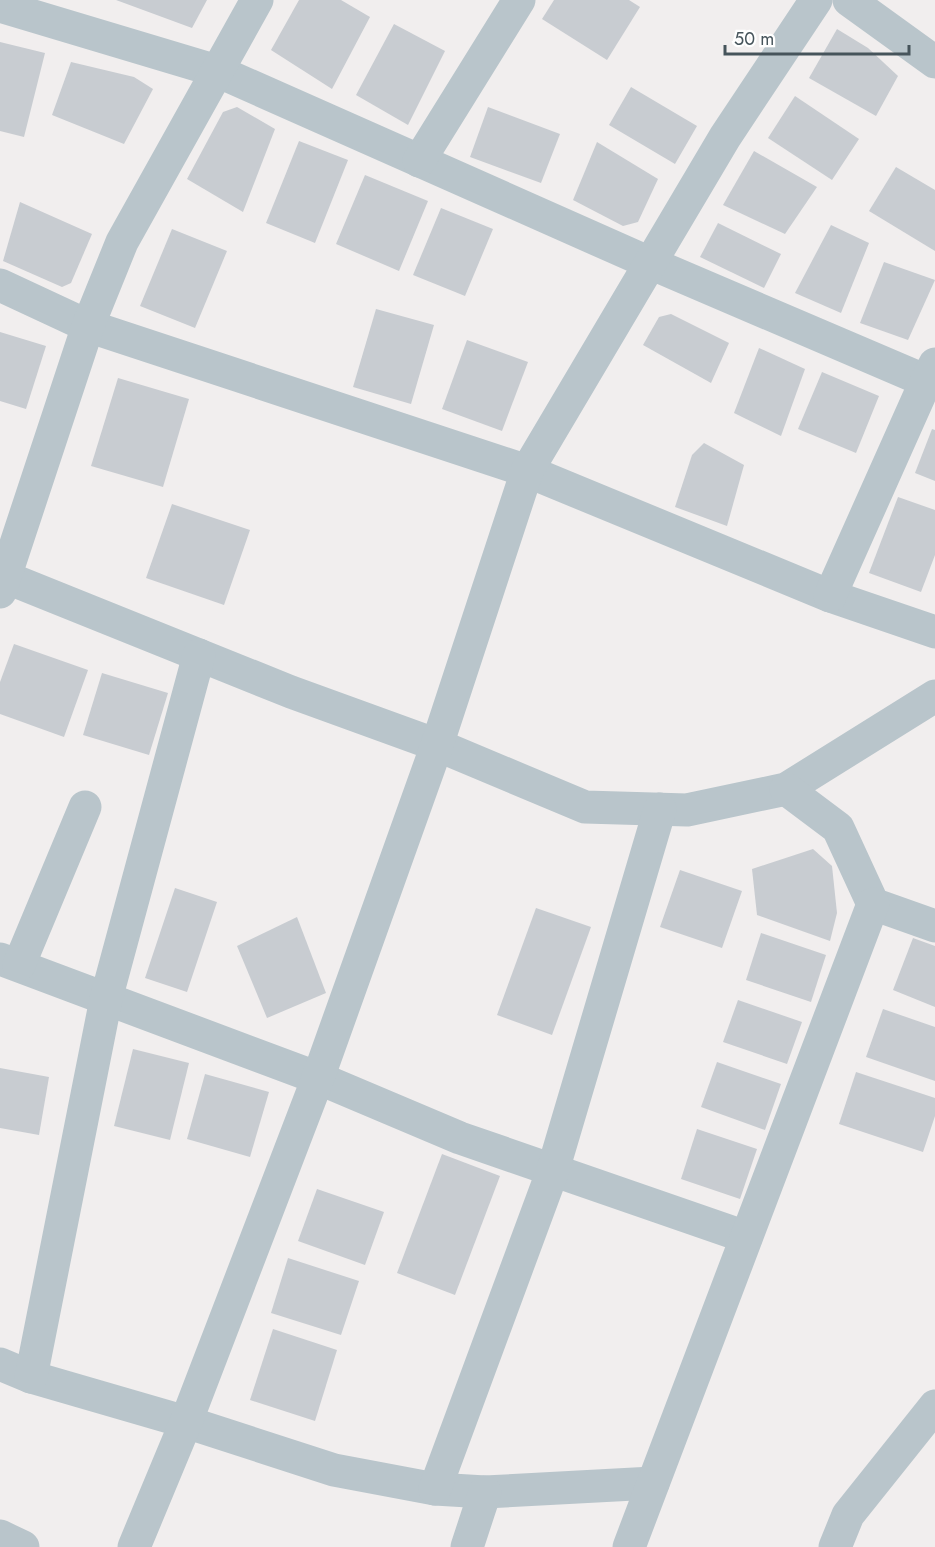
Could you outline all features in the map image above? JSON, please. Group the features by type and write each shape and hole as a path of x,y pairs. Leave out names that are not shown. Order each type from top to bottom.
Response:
{"street":[{"path":"257,0 122,242 88,326 2,581 291,692 437,745 585,807 687,810 786,789 935,696"},
{"path":"419,161 519,0"},
{"path":"134,1547 186,1422 318,1078 437,745 527,471 725,137 816,0"},
{"path":"849,0 935,62"},
{"path":"0,6 217,72 650,263 930,373 830,596"},
{"path":"0,285 88,326 527,471 830,596 935,632"},
{"path":"31,1377 106,999 199,655"},
{"path":"629,1547 873,904 838,828 786,789"},
{"path":"85,807 9,962 318,1078 460,1138 746,1237"},
{"path":"435,1489 553,1170 660,809"},
{"path":"873,904 935,926"},
{"path":"0,1364 31,1377 186,1422 334,1470 435,1489 485,1492 653,1483"},
{"path":"835,1547 848,1515 935,1406"},
{"path":"467,1547 485,1492"},
{"path":"0,1536 23,1547"}],"building":[{"path":"116,0 207,0 192,28"},
{"path":"299,0 341,0 370,17 332,89 271,50"},
{"path":"554,0 629,0 640,7 607,60 542,19"},
{"path":"394,24 445,51 408,125 356,95"},
{"path":"837,29 868,48 898,76 876,116 809,78"},
{"path":"0,42 45,53 24,137 0,131"},
{"path":"71,62 134,77 153,89 124,144 52,115"},
{"path":"631,87 697,126 675,164 609,125"},
{"path":"795,96 859,139 832,180 768,138"},
{"path":"237,107 275,129 243,212 187,179 223,112"},
{"path":"488,107 560,134 541,183 470,157"},
{"path":"299,141 348,160 315,243 266,223"},
{"path":"597,142 658,179 638,222 623,226 573,200"},
{"path":"754,151 817,187 785,234 723,205"},
{"path":"896,167 935,190 935,251 869,211"},
{"path":"365,175 428,201 399,271 336,244"},
{"path":"20,202 92,234 71,283 62,287 3,261"},
{"path":"441,208 493,229 465,296 413,275"},
{"path":"718,223 781,254 764,288 700,257"},
{"path":"831,225 869,243 841,313 795,293"},
{"path":"172,229 227,251 195,328 140,306"},
{"path":"884,262 935,280 908,340 860,323"},
{"path":"376,309 434,325 411,404 353,387"},
{"path":"671,314 729,343 711,383 643,345 659,317"},
{"path":"0,332 46,346 26,409 0,401"},
{"path":"467,340 528,362 502,431 442,409"},
{"path":"759,348 805,369 781,436 734,413"},
{"path":"822,372 879,396 856,453 798,429"},
{"path":"118,378 189,399 163,487 91,466"},
{"path":"932,429 935,430 935,481 915,473"},
{"path":"704,443 744,465 727,526 675,507 692,455"},
{"path":"898,497 935,510 935,555 921,592 869,573"},
{"path":"172,504 250,530 224,605 146,578"},
{"path":"14,644 88,670 64,737 0,714 0,682"},
{"path":"102,673 168,693 149,755 83,735"},
{"path":"813,849 832,866 837,913 830,941 757,915 752,869"},
{"path":"680,870 742,891 722,948 660,927"},
{"path":"175,888 217,902 187,992 145,978"},
{"path":"536,908 591,927 552,1035 497,1015"},
{"path":"297,917 326,993 267,1018 237,946"},
{"path":"761,933 826,955 811,1002 746,980"},
{"path":"913,938 935,946 935,1007 893,990"},
{"path":"738,1000 802,1022 787,1064 723,1042"},
{"path":"883,1009 935,1027 935,1081 866,1057"},
{"path":"133,1049 189,1063 170,1140 114,1126"},
{"path":"717,1062 781,1084 765,1130 701,1107"},
{"path":"0,1068 49,1077 39,1135 0,1128"},
{"path":"856,1072 935,1098 935,1116 923,1152 839,1124"},
{"path":"205,1074 269,1092 250,1157 187,1139"},
{"path":"697,1129 757,1149 740,1199 681,1179"},
{"path":"442,1154 500,1176 455,1295 397,1273"},
{"path":"317,1189 384,1212 365,1265 298,1241"},
{"path":"288,1258 359,1281 341,1335 271,1313"},
{"path":"273,1329 337,1350 315,1421 250,1400"}]}
